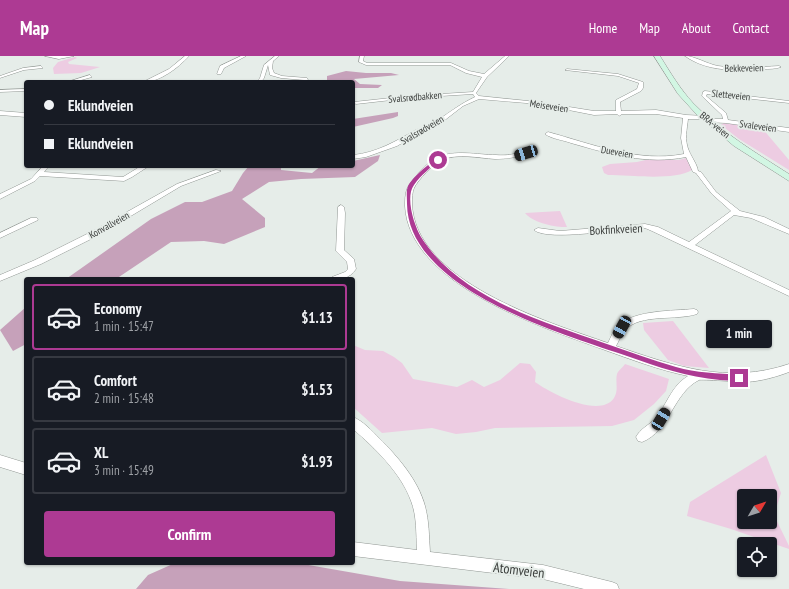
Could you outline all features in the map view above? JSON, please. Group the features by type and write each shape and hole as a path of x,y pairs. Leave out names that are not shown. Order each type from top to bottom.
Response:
{"main road":[{"name":"BRA-veien","path":"657,56 680,92 706,119 751,154 789,178"}],"street":[{"path":"47,56 59,58 72,56"},
{"path":"149,80 171,70 187,56"},
{"path":"218,73 222,67 244,56"},
{"path":"260,80 262,78 265,66 277,56"},
{"path":"362,56 361,62 366,64 451,64 468,72 485,76"},
{"path":"478,97 474,93 485,76 507,56"},
{"name":"Bekkeveien","path":"687,56 698,62 721,69 779,67"},
{"path":"272,61 270,68 272,74 281,77 304,78 306,80"},
{"path":"0,77 23,68 41,67"},
{"path":"566,70 618,75 632,78 641,82 641,88 618,101 619,114"},
{"path":"76,80 90,76"},
{"path":"0,91 24,90"},
{"name":"Sletteveien","path":"726,121 724,114 704,96 704,93 711,92 789,102"},
{"name":"Svalsrødbakken","path":"356,103 409,97 474,93"},
{"name":"Meiseveien","path":"478,97 538,103 594,113 619,114 656,112 706,119"},
{"name":"Svalsrødveien","path":"355,157 364,156 395,145 419,131 439,122 467,101 478,97"},
{"path":"0,113 24,115"},
{"path":"686,117 683,144 697,172 714,193 738,213"},
{"path":"706,119 726,121"},
{"name":"Svaleveien","path":"726,121 789,130"},
{"name":"Dueveien","path":"548,134 615,153 668,158 688,155"},
{"path":"526,153 505,158 453,156 444,158 431,164 411,186 409,190 409,216 413,228 428,252 451,274 480,294 516,313 669,368 699,375 726,378 752,378 789,368"},
{"path":"2,195 30,182 44,168"},
{"path":"40,174 124,179 130,177 140,168"},
{"name":"Konvallveien","path":"0,278 38,262 96,233 179,185 218,170"},
{"path":"340,277 348,274 352,269 351,261 340,251 339,239 343,217 341,207"},
{"path":"691,245 728,215 738,213 750,215 789,232"},
{"path":"0,236 34,220"},
{"name":"Bokfinkveien","path":"538,230 560,233 626,226 644,226 691,245 789,293"},
{"path":"610,348 622,327 631,321 641,318 694,312"},
{"path":"642,437 659,422 684,384 699,375"},
{"path":"355,424 383,451 409,484 417,501 424,558"},
{"path":"0,461 24,468"},
{"name":"Atomveien","path":"355,549 543,572 612,589"}],"shaded area":[{"path":"75,57 77,58 68,62 69,64 100,67 81,73 54,74 53,68 58,62"},
{"path":"346,71 391,73 399,75 354,79 360,84 382,85 378,88 355,88 355,80 327,80 327,76"},
{"path":"398,112 398,116 393,118 355,127 355,119"},
{"path":"724,123 762,128 789,160 789,170 739,139 721,125"},
{"path":"380,155 378,161 355,177 269,182 242,199 265,218 265,227 224,244 204,241 171,242 119,277 69,277 151,219 185,202 202,202 232,191 247,168 281,168 281,170 312,173 318,168 355,168 355,161"},
{"path":"686,158 689,160 692,170 674,175 652,177 608,175 604,173 602,167 610,164 637,162 650,159 679,160"},
{"path":"560,211 567,227 544,224 525,213"},
{"path":"24,309 24,345 13,351 0,330"},
{"path":"673,321 709,368 684,366 668,360 644,330 643,323"},
{"path":"355,346 365,350 383,351 394,357 402,363 413,379 457,387 472,380 484,387 500,380 520,363 530,364 536,372 535,382 563,397 587,405 598,406 607,404 614,398 616,392 617,374 625,364 669,379 666,391 654,404 634,420 612,426 495,428 456,434 432,428 382,433 355,409"},
{"path":"766,455 781,493 777,506 777,489 737,489 737,529 777,529 777,521 789,549 777,545 777,537 754,537 687,516 690,502"},
{"path":"170,565 308,565 400,581 509,589 136,589 148,575"}],"route":[{"path":"438,160 431,164 411,186 409,190 409,216 413,228 428,252 451,274 480,294 516,313 558,330 676,370 699,375 739,378"}]}
